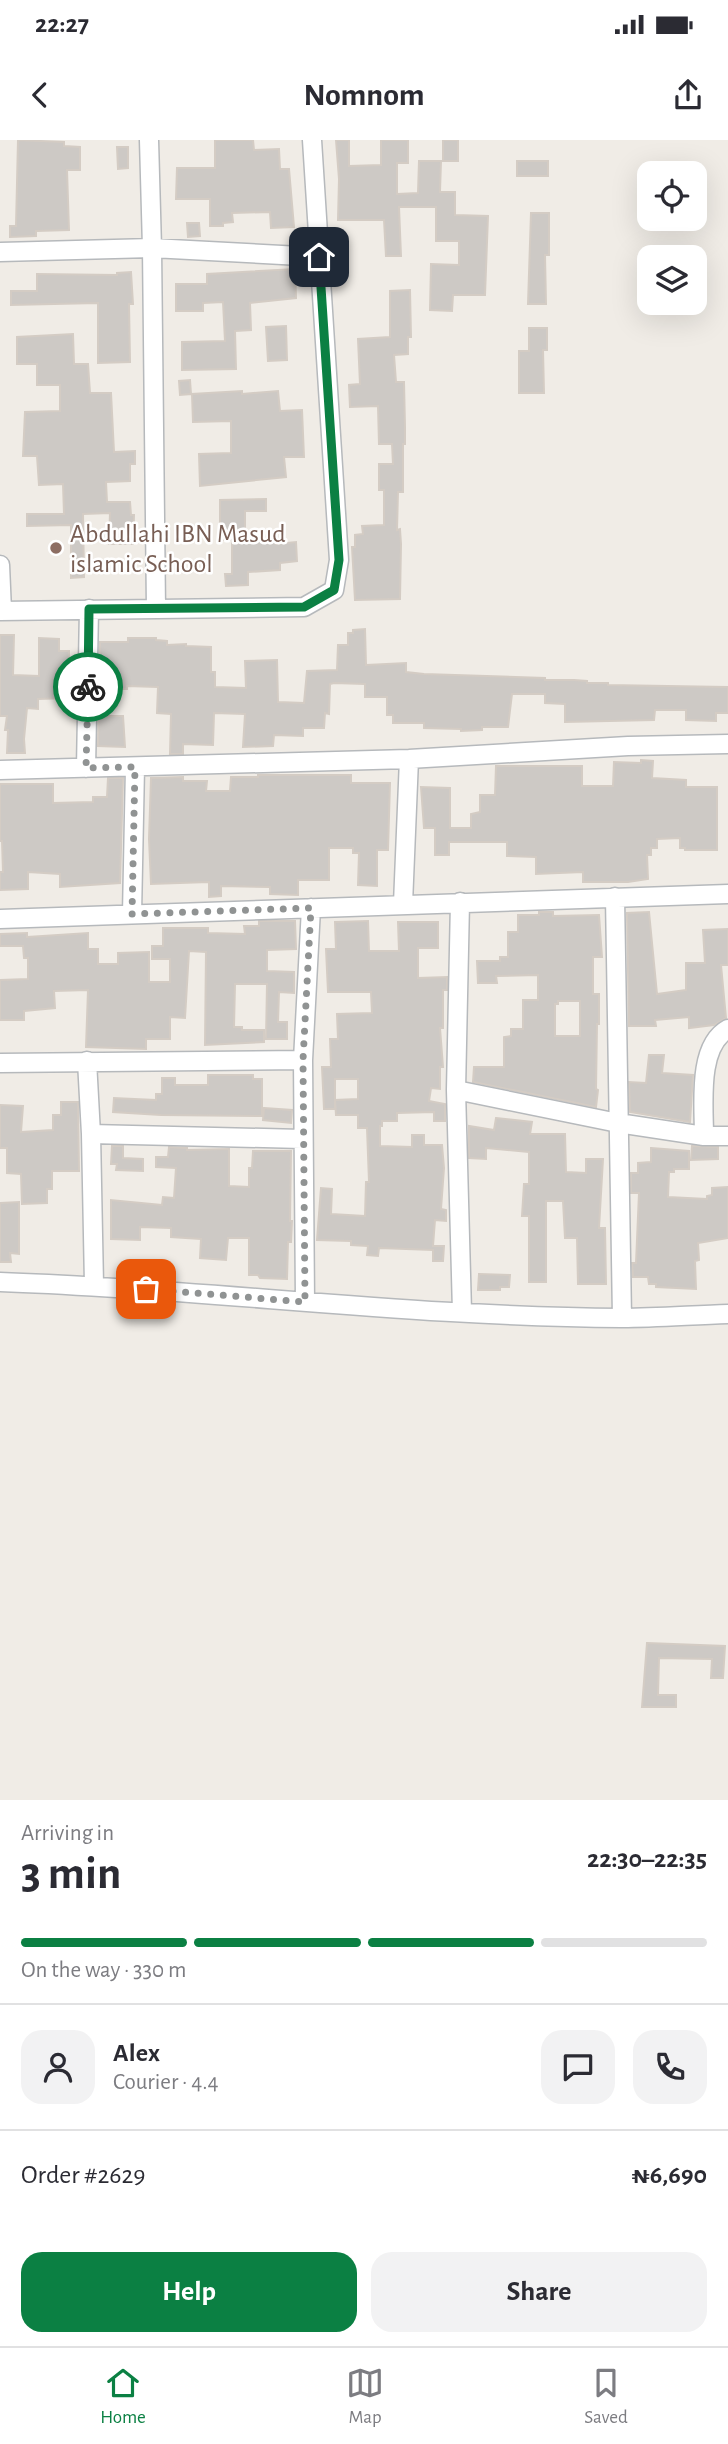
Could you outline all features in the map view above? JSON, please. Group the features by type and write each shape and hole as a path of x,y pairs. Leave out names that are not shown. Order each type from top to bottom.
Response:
{"street":[{"path":"149,140 156,609"},
{"path":"0,565 1,611 304,607 334,590 339,560 312,140"},
{"path":"0,252 152,248 319,257"},
{"path":"86,768 89,609"},
{"path":"0,770 408,759 628,746 728,744"},
{"path":"403,904 408,759"},
{"path":"132,914 135,767"},
{"path":"0,919 728,894"},
{"path":"615,897 622,1318"},
{"path":"460,902 456,1090 462,1312"},
{"path":"305,1302 303,1060 311,908"},
{"path":"704,1136 705,1079 711,1045 728,1029"},
{"path":"0,1063 303,1060"},
{"path":"87,1061 92,1134 94,1285"},
{"path":"456,1090 618,1123 704,1136 728,1136"},
{"path":"92,1134 302,1139"},
{"path":"0,1282 94,1285 462,1312 622,1318 728,1314"}],"building":[{"path":"18,140 64,142 64,146 80,147 80,170 67,170 69,230 36,231 36,236 10,237 10,226 16,226"},
{"path":"215,140 253,140 254,150 279,149 280,169 289,169 294,227 271,228 270,212 232,213 233,222 223,223 223,226 210,226 210,199 176,199 177,168 215,168"},
{"path":"336,140 349,140 349,166 381,165 381,140 408,140 408,163 397,163 397,194 418,193 419,161 441,161 440,192 455,192 455,215 488,216 485,295 453,295 452,311 430,310 431,264 459,265 459,241 436,241 436,207 399,207 401,256 386,256 384,220 338,220"},
{"path":"443,140 458,140 458,161 443,161"},
{"path":"117,147 128,147 128,168 118,169"},
{"path":"517,161 548,161 548,176 517,176"},
{"path":"531,213 549,213 549,255 545,255 546,304 528,304"},
{"path":"187,223 199,223 200,236 188,237"},
{"path":"295,269 296,298 250,303 251,330 235,331 236,369 182,370 182,342 225,341 223,302 203,303 203,311 176,311 176,284 207,284 207,274"},
{"path":"131,272 133,304 129,304 130,362 98,363 98,303 11,305 11,291 37,291 37,274 117,275"},
{"path":"410,290 411,337 408,337 408,354 394,355 396,382 404,382 403,492 398,492 397,530 400,529 401,544 400,599 355,600 352,547 355,547 355,535 363,534 362,526 384,525 384,490 379,490 379,464 393,464 392,444 379,444 378,406 350,407 349,385 360,384 358,339 390,337 390,291"},
{"path":"286,326 287,360 268,361 266,327"},
{"path":"529,328 547,328 547,350 543,350 544,393 519,393 519,351 529,351"},
{"path":"73,334 74,364 88,364 90,393 111,393 114,452 135,451 135,464 130,464 130,481 106,482 107,502 130,502 131,515 134,515 133,544 109,544 110,513 83,514 84,577 71,578 71,525 27,526 27,514 64,514 63,484 39,485 37,456 23,456 25,412 60,411 60,385 37,385 37,364 17,364 17,337"},
{"path":"190,380 191,394 180,395 179,381"},
{"path":"242,391 242,394 278,391 280,411 302,410 304,457 284,457 286,477 200,486 199,454 231,453 231,421 193,422 192,394"},
{"path":"266,499 266,511 245,511 245,536 276,535 276,544 296,542 297,561 280,563 280,570 248,572 248,585 226,586 225,574 232,574 232,540 220,540 220,500"},
{"path":"365,629 366,665 406,663 406,672 424,674 545,678 608,685 728,687 728,713 716,713 716,721 686,720 686,710 655,710 654,720 565,722 565,704 545,703 545,694 512,694 508,727 482,727 482,730 461,731 424,728 424,723 393,723 393,715 387,715 387,697 365,697 365,684 334,683 330,684 329,714 325,713 324,728 303,728 303,736 274,735 273,746 243,747 245,714 214,713 213,745 183,744 183,754 170,754 171,714 157,713 158,687 127,686 127,689 110,689 108,716 123,716 125,747 98,746 100,642 156,638 167,641 167,645 211,647 211,672 215,672 215,687 246,688 245,661 277,660 278,702 304,703 307,671 337,670 338,645 348,645 348,633 353,633 353,630"},
{"path":"0,635 14,635 13,675 39,676 39,638 59,639 59,651 69,651 68,698 38,699 38,709 27,708 25,753 7,753 7,716 0,716"},
{"path":"641,760 653,761 652,778 686,780 686,787 717,787 717,850 685,850 680,848 680,838 657,839 657,848 651,848 651,855 647,855 648,879 583,882 583,872 536,874 536,857 507,856 507,842 449,842 449,855 435,855 435,828 424,828 421,787 450,788 450,828 471,828 471,814 480,812 480,795 495,795 496,766 582,766 582,786 613,786 614,762 641,763"},
{"path":"351,775 351,783 390,783 388,850 377,850 377,886 358,885 359,853 353,853 353,848 329,848 329,880 298,880 298,895 270,894 270,887 221,886 221,896 209,897 209,882 151,884 151,778 183,777 183,781 207,781 206,791 230,791 231,777"},
{"path":"108,778 123,778 120,883 60,887 60,874 28,872 28,889 0,890 0,872 3,872 0,784 53,784 53,803 93,802 93,797 107,797"},
{"path":"539,912 553,912 553,916 599,915 602,957 593,957 593,994 599,994 596,1107 473,1082 474,1067 504,1067 504,1037 511,1036 511,1029 523,1029 523,1000 538,1000 538,975 496,976 497,983 478,983 477,961 500,961 500,957 508,957 508,932 518,932 518,915 539,915","holes":["558,1001 580,1001 580,1036 555,1036 555,1004 558,1004"]},
{"path":"649,912 657,994 686,990 686,963 705,963 703,930 728,929 728,965 721,965 726,1018 714,1025 689,1028 689,1017 655,1020 656,1026 629,1026 627,913"},
{"path":"259,921 295,921 296,949 267,950 267,971 294,972 294,993 279,992 278,1022 287,1022 287,1039 266,1039 267,984 235,984 234,1027 242,1027 242,1030 264,1030 264,1042 205,1045 206,952 189,951 185,1018 170,1017 170,1039 146,1039 146,1049 86,1047 88,990 54,991 55,1008 24,1011 24,1020 0,1020 0,980 28,979 28,958 24,958 23,946 0,946 0,934 27,933 27,937 88,933 88,949 98,949 98,964 118,964 118,953 149,952 149,982 170,982 170,959 152,959 152,946 163,946 163,928 208,928 208,933 245,934 244,926 259,926"},
{"path":"368,921 369,951 399,951 398,922 438,922 438,948 418,948 418,978 447,977 447,990 443,990 443,1028 440,1028 443,1067 440,1067 440,1089 431,1088 429,1101 445,1104 445,1121 434,1121 434,1112 397,1113 397,1121 382,1121 380,1146 412,1147 412,1135 424,1135 424,1145 442,1145 444,1168 441,1209 446,1210 446,1221 435,1220 433,1246 444,1246 443,1261 433,1261 433,1250 379,1248 378,1256 367,1255 368,1246 351,1245 351,1241 317,1240 321,1188 332,1189 331,1214 365,1216 366,1182 369,1182 367,1128 358,1128 358,1115 336,1115 335,1100 335,1109 324,1109 322,1067 331,1067 330,1039 338,1039 337,1014 372,1013 371,992 328,992 326,949 336,949 335,922","holes":["335,1079 358,1079 358,1099 335,1100"]},
{"path":"649,1055 664,1055 662,1073 693,1075 690,1122 630,1112 629,1082 646,1083"},
{"path":"208,1075 253,1075 253,1079 262,1079 262,1116 113,1112 114,1098 156,1100 156,1094 162,1094 162,1078 175,1078 175,1085 208,1085"},
{"path":"61,1102 78,1102 79,1171 52,1171 52,1189 47,1189 47,1203 22,1204 21,1174 7,1173 7,1148 0,1148 0,1105 23,1106 21,1132 53,1130 53,1115 61,1115"},
{"path":"264,1108 292,1110 291,1123 263,1120"},
{"path":"496,1118 532,1122 530,1134 565,1134 566,1172 586,1173 586,1159 603,1159 599,1228 605,1228 606,1284 578,1284 577,1238 565,1238 563,1201 546,1201 546,1282 529,1282 529,1216 522,1216 524,1184 529,1184 529,1152 486,1148 486,1159 469,1158 469,1126 494,1130"},
{"path":"112,1146 123,1146 123,1158 143,1159 143,1171 116,1170 117,1164 111,1164"},
{"path":"692,1146 718,1147 718,1159 691,1160"},
{"path":"169,1147 187,1150 229,1149 229,1186 249,1187 253,1151 291,1151 292,1221 291,1242 288,1242 287,1279 249,1275 249,1238 228,1238 226,1260 200,1258 201,1239 171,1237 171,1228 140,1227 140,1240 111,1239 111,1200 162,1205 163,1197 174,1198 176,1168 156,1167 156,1157 168,1157"},
{"path":"651,1148 689,1151 689,1169 674,1169 674,1172 669,1172 668,1197 707,1199 707,1196 712,1195 712,1188 728,1187 728,1238 698,1243 699,1260 695,1261 696,1289 656,1287 656,1284 649,1284 648,1277 633,1277 639,1193 631,1193 631,1173 638,1173 638,1163 651,1162"},
{"path":"19,1202 19,1254 10,1253 11,1262 0,1262 0,1203"},
{"path":"479,1274 510,1275 509,1287 500,1287 500,1290 478,1290"},
{"path":"647,1643 725,1646 723,1678 711,1678 712,1659 659,1658 658,1695 676,1695 676,1707 642,1707"}],"way so far":[{"path":"88,687 86,768 135,767 132,914 311,908 303,1060 305,1302 146,1289"}],"place":[{"name":"Abdullahi IBN Masud islamic School","path":"56,548"}],"route":[{"path":"88,687 89,609 304,607 334,590 339,560 319,257"}]}
